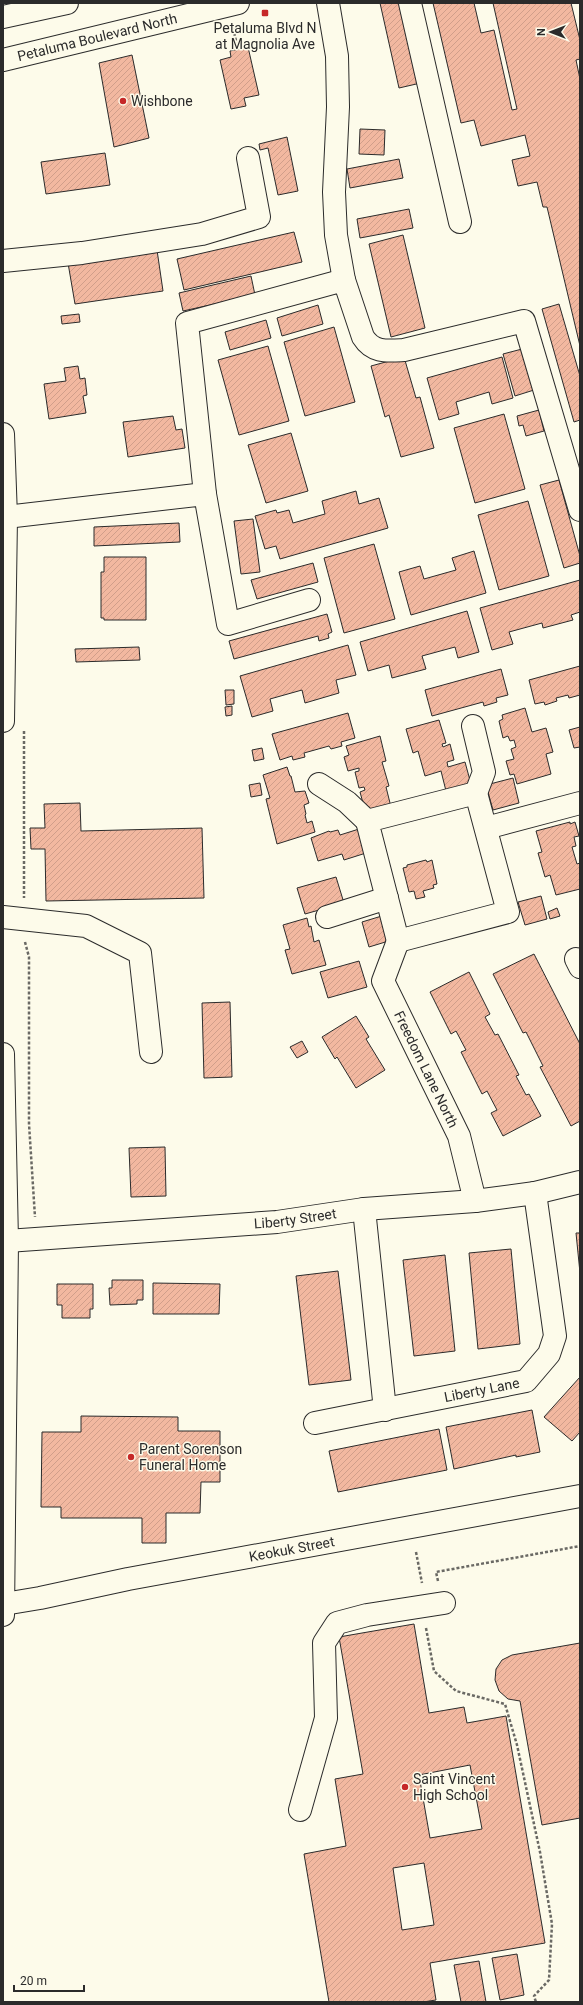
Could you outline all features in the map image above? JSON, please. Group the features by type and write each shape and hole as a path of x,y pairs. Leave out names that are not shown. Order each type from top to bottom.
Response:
{"street":[{"path":"3,17 67,3"},
{"name":"Petaluma Boulevard North","path":"3,60 238,3"},
{"path":"328,3 337,56 338,107 334,192 336,234 344,280 363,336 368,345 385,351 404,350 524,321 580,510"},
{"path":"410,3 460,222"},
{"path":"3,261 82,252 202,234 259,218 248,158"},
{"path":"309,600 228,624 205,494 187,322 344,280"},
{"path":"3,434 6,517 3,721"},
{"path":"6,517 205,494"},
{"path":"319,784 347,802 367,821 398,941 508,912 476,793 484,772 473,726"},
{"path":"367,821 476,793"},
{"path":"486,828 580,803"},
{"path":"327,917 387,898"},
{"path":"3,917 86,926 140,953 151,1052"},
{"name":"Freedom Lane North","path":"398,941 383,981 459,1136 475,1201"},
{"path":"3,1054 8,1242 4,1433 4,1610"},
{"name":"Liberty Street","path":"8,1242 277,1222 364,1209 475,1201 536,1193 580,1182"},
{"name":"Liberty Lane","path":"316,1423 526,1381 549,1354 555,1336 536,1193"},
{"path":"364,1209 385,1410"},
{"name":"Keokuk Street","path":"4,1610 40,1598 128,1579 580,1496"},
{"path":"300,1810 326,1718 324,1643 337,1623 441,1594"}],"path":[{"path":"232,24 238,49"},
{"path":"441,1594 436,1572 580,1546"},
{"path":"416,1552 423,1589"},
{"path":"425,1624 434,1671 456,1691 505,1704 517,1745 540,1852 552,1924 549,1980 534,1996 536,2002"}],"building":[{"path":"380,3 408,3 425,82 399,88"},
{"path":"433,3 474,3 481,33 494,30 512,110 517,109 493,3 571,3 580,40 580,59 576,60 580,79 580,346 547,207 543,207 537,182 518,186 512,160 530,156 525,135 481,146 474,120 461,123"},
{"path":"248,47 259,95 244,98 246,106 231,109 220,60 231,57 230,51"},
{"name":"Wishbone","path":"132,55 149,138 114,147 99,63"},
{"path":"360,129 385,130 384,155 359,154"},
{"path":"287,137 298,191 278,195 268,148 260,150 259,144"},
{"path":"105,153 110,185 46,194 41,162"},
{"path":"399,159 403,178 350,188 347,169"},
{"path":"409,209 413,228 360,238 357,219"},
{"path":"294,232 302,262 184,290 177,259"},
{"path":"403,235 425,328 391,337 369,244"},
{"path":"157,250 163,291 75,304 68,263"},
{"path":"251,276 255,295 183,311 179,293"},
{"path":"559,304 580,376 580,420 574,422 542,309"},
{"path":"318,305 323,324 282,336 277,318"},
{"path":"79,314 80,322 62,324 61,316"},
{"path":"266,320 271,338 230,350 225,332"},
{"path":"334,327 355,402 305,416 284,342"},
{"path":"268,346 289,421 239,435 218,360"},
{"path":"522,349 534,390 515,396 503,354"},
{"path":"404,357 416,398 420,397 434,448 401,457 389,415 385,417 371,366"},
{"path":"502,357 513,398 492,404 489,392 456,402 459,414 439,420 427,378"},
{"path":"78,366 80,379 85,378 87,395 83,396 86,413 49,419 44,384 66,381 64,368"},
{"path":"539,410 544,431 526,436 523,425 519,426 517,416"},
{"path":"504,414 525,489 475,503 454,428"},
{"path":"173,416 176,430 182,429 185,448 128,457 123,422"},
{"path":"291,433 308,491 266,503 248,445"},
{"path":"559,480 580,556 580,563 564,568 540,485"},
{"path":"356,491 359,504 379,498 388,528 280,559 276,546 265,549 255,516 276,510 277,513 289,510 293,523 325,514 322,501"},
{"path":"528,501 549,576 499,590 478,515"},
{"path":"253,519 260,572 241,574 234,521"},
{"path":"179,523 180,542 94,546 94,527"},
{"path":"374,544 395,619 344,633 324,558"},
{"path":"474,551 486,593 411,615 399,572 420,566 424,579 456,570 452,558"},
{"path":"104,557 146,557 146,620 104,620 104,618 101,618 101,572 104,572"},
{"path":"313,563 318,582 257,599 251,580"},
{"path":"580,580 580,612 571,615 573,620 543,628 542,623 509,632 513,644 492,650 480,608"},
{"path":"467,611 479,652 458,658 455,647 422,656 426,669 392,678 389,665 368,671 360,642"},
{"path":"327,614 332,632 328,634 329,638 319,641 318,636 234,659 229,641"},
{"path":"348,645 356,675 336,680 339,693 305,703 302,690 270,699 273,711 252,717 240,676"},
{"path":"139,647 140,660 76,662 75,649"},
{"path":"580,666 580,695 569,698 568,695 556,698 557,701 545,705 544,702 535,704 529,680"},
{"path":"501,669 508,695 496,698 497,702 484,706 483,702 432,716 425,690"},
{"path":"225,690 234,690 234,704 226,705"},
{"path":"232,706 232,715 226,716 225,707"},
{"path":"525,708 532,732 546,728 553,752 546,754 551,774 517,784 514,774 510,775 506,761 514,759 511,749 516,747 514,740 510,741 508,736 503,738 499,721 503,719 502,715"},
{"path":"348,713 355,738 341,742 342,746 331,749 329,746 304,753 305,757 293,760 292,756 280,760 272,734"},
{"path":"439,720 446,743 442,744 443,747 450,744 454,760 447,762 448,767 465,762 471,784 446,791 441,771 425,776 418,751 413,753 406,729"},
{"path":"580,727 580,747 574,748 569,730"},
{"path":"380,736 386,761 382,762 389,786 386,787 391,807 366,814 360,792 365,790 364,787 359,788 355,772 359,771 359,768 348,771 344,757 349,755 346,746"},
{"path":"262,748 264,759 254,761 252,750"},
{"path":"287,767 295,792 305,791 309,803 304,805 305,815 307,823 312,821 315,832 277,844 266,799 270,798 263,775"},
{"path":"513,778 519,803 493,810 486,785"},
{"path":"260,783 262,795 251,797 249,785"},
{"path":"80,803 81,831 202,828 204,898 46,901 45,849 31,849 30,828 45,828 44,804"},
{"path":"570,822 570,824 575,822 579,836 574,837 576,846 572,847 577,864 580,863 580,889 556,895 550,875 545,877 538,853 542,852 536,831"},
{"path":"359,829 366,853 344,860 342,854 318,861 311,838 329,831 338,830 340,835"},
{"path":"426,860 427,862 432,860 437,884 433,885 434,888 423,891 425,897 416,899 414,891 409,892 403,868 407,867 407,865"},
{"path":"336,877 344,903 305,914 297,888"},
{"path":"541,896 547,919 525,925 518,902"},
{"path":"557,908 560,916 550,919 548,912"},
{"path":"385,915 392,940 369,947 362,922"},
{"path":"307,918 309,927 311,926 314,942 319,940 326,965 292,974 285,950 290,949 283,925"},
{"path":"534,954 580,1044 580,1121 571,1126 540,1067 543,1066 526,1032 523,1033 493,974"},
{"path":"359,961 367,987 328,998 320,972"},
{"path":"469,972 490,1014 485,1017 495,1035 498,1034 519,1075 516,1076 526,1095 529,1094 541,1116 503,1136 491,1113 497,1110 487,1091 482,1094 461,1052 466,1050 456,1031 451,1034 430,992"},
{"path":"230,1002 232,1077 204,1078 202,1003"},
{"path":"356,1016 369,1037 366,1039 385,1070 356,1088 337,1057 335,1059 322,1037"},
{"path":"302,1041 308,1052 297,1058 290,1047"},
{"path":"165,1147 166,1196 131,1197 129,1148"},
{"path":"576,1233 580,1233 580,1273"},
{"path":"511,1249 520,1344 478,1349 469,1253"},
{"path":"445,1255 455,1351 414,1356 403,1260"},
{"path":"338,1271 351,1380 309,1385 296,1276"},
{"path":"112,1280 143,1280 143,1300 137,1300 137,1304 110,1305 109,1288 112,1288"},
{"path":"153,1283 220,1284 219,1314 153,1314"},
{"path":"57,1284 93,1284 93,1309 90,1309 90,1318 62,1318 62,1305 57,1305"},
{"path":"580,1377 580,1432 572,1441 544,1417"},
{"path":"532,1410 540,1452 516,1457 516,1455 454,1469 446,1427"},
{"name":"Parent Sorenson Funeral Home","path":"81,1416 178,1417 178,1431 220,1431 220,1482 201,1482 200,1513 166,1513 166,1543 142,1543 142,1518 61,1518 61,1507 41,1507 42,1432 81,1432"},
{"path":"439,1429 447,1470 338,1492 329,1451"},
{"path":"414,1624 429,1713 464,1707 467,1723 506,1716 545,1943 430,1963 436,2000 423,2002 329,2002 304,1854 346,1846 335,1779 363,1774 339,1637","holes":["470,1765 482,1829 430,1838 419,1775","424,1863 434,1925 402,1930 393,1868"]},
{"path":"580,1643 580,1818 542,1825 520,1701 508,1699 499,1691 495,1680 496,1669 502,1660 512,1655"},
{"path":"517,1954 524,1995 500,2000 492,1958"},
{"path":"479,1961 486,2002 461,2002 454,1965"}],"place":[{"name":"Petaluma Blvd N at Magnolia Ave","path":"265,13"},
{"name":"Wishbone","path":"123,101"},
{"name":"Parent Sorenson Funeral Home","path":"131,1457"},
{"name":"Saint Vincent High School","path":"405,1787"}]}
